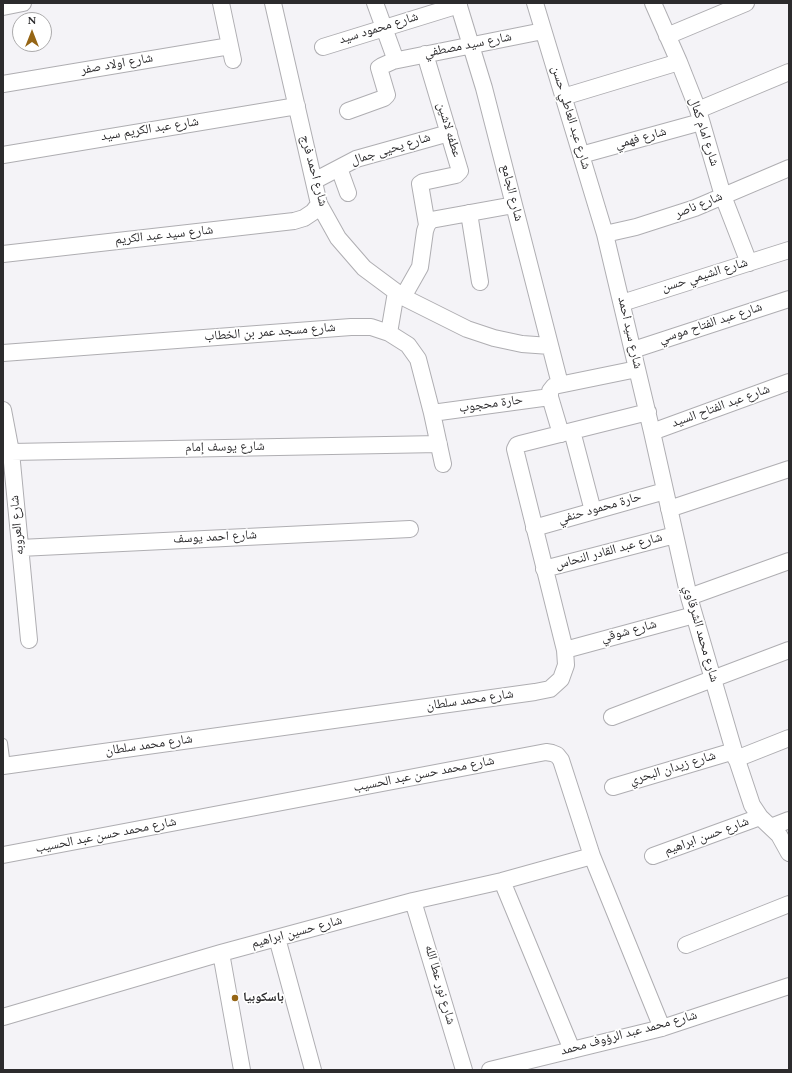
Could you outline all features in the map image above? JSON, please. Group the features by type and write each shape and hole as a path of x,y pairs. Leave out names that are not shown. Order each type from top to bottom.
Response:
{"street":[{"path":"3,7 23,3"},
{"name":"شارع اولاد صفر","path":"3,84 232,53 221,3"},
{"name":"شارع احمد فرج","path":"273,3 319,204 338,238 364,268 399,294 467,329 488,336 522,344 550,346"},
{"path":"375,3 394,54 395,58 393,61"},
{"name":"شارع عبد العاطي حسن","path":"535,3 605,234"},
{"name":"شارع امام كمال","path":"653,3 679,62 700,116 723,196 748,263"},
{"path":"668,36 746,3"},
{"name":"شارع محمود سيد","path":"323,47 458,4"},
{"name":"شارع الجامع","path":"458,4 484,88 560,384"},
{"name":"شارع سيد مصطفي","path":"348,111 385,97 387,93 379,68 393,61 543,31"},
{"name":"عطفه لاشين","path":"425,54 460,171 456,175 423,182 420,184 427,225"},
{"path":"563,97 679,62"},
{"name":"شارع فهمي","path":"581,155 700,116 789,72"},
{"name":"شارع عبد الكريم سيد","path":"3,155 297,106"},
{"name":"شارع يحيى جمال","path":"314,181 356,159 449,133"},
{"path":"339,168 348,193"},
{"name":"شارع ناصر","path":"605,234 666,218 789,168"},
{"name":"شارع سيد عبد الكريم","path":"3,254 294,221 304,218 319,204"},
{"path":"389,333 399,294 420,267 427,225 431,220 514,205"},
{"path":"469,213 480,282"},
{"name":"شارع سيد احمد","path":"605,234 652,432"},
{"name":"شارع الشيمي حسن","path":"622,302 789,250"},
{"name":"شارع عبد الفتاح موسي","path":"633,350 789,299"},
{"name":"شارع مسجد عمر بن الخطاب","path":"3,354 351,327 371,327 389,333 408,344 418,359 443,464"},
{"path":"594,511 566,433 550,397 550,391 554,386 560,384 637,369"},
{"name":"شارع عبد الفتاح السيد","path":"652,432 789,382"},
{"name":"حارة محجوب","path":"432,413 550,397"},
{"name":"شارع العروبه","path":"3,410 11,452 8,480 20,548 29,640"},
{"name":"شارع محمد سلطان","path":"5,766 550,689 561,679 566,665 565,650 515,449 517,446 648,412"},
{"name":"شارع محمد الشرقاوي","path":"652,432 689,597 735,755 752,805 765,822 779,835 789,853"},
{"name":"شارع يوسف إمام","path":"11,452 439,444"},
{"path":"670,509 789,469"},
{"name":"حارة محمود حنفي","path":"534,528 665,491"},
{"name":"شارع احمد يوسف","path":"20,548 410,529"},
{"name":"شارع عبد القادر النحاس","path":"544,569 675,535"},
{"path":"689,597 789,562"},
{"name":"شارع شوقي","path":"565,650 694,615"},
{"path":"612,717 789,650"},
{"name":"شارع زيدان البحري","path":"613,787 735,755 789,738"},
{"name":"شارع محمد حسن عبد الحسيب","path":"3,855 546,752 557,755 561,760 592,856 662,1028"},
{"name":"شارع حسن ابراهيم","path":"653,856 765,822 789,820"},
{"name":"شارع حسين ابراهيم","path":"3,1017 221,953 414,901 502,880 592,856"},
{"path":"502,880 572,1050"},
{"name":"شارع نور عطا الله","path":"414,901 464,1070"},
{"path":"686,945 789,904"},
{"path":"277,938 313,1070"},
{"path":"221,953 242,1070"},
{"name":"شارع محمد عبد الرؤوف محمد","path":"490,1070 662,1028 789,986"}],"lane":[{"path":"3,743 5,766"}],"place":[{"name":"باسكوبيا","path":"235,998"}]}
